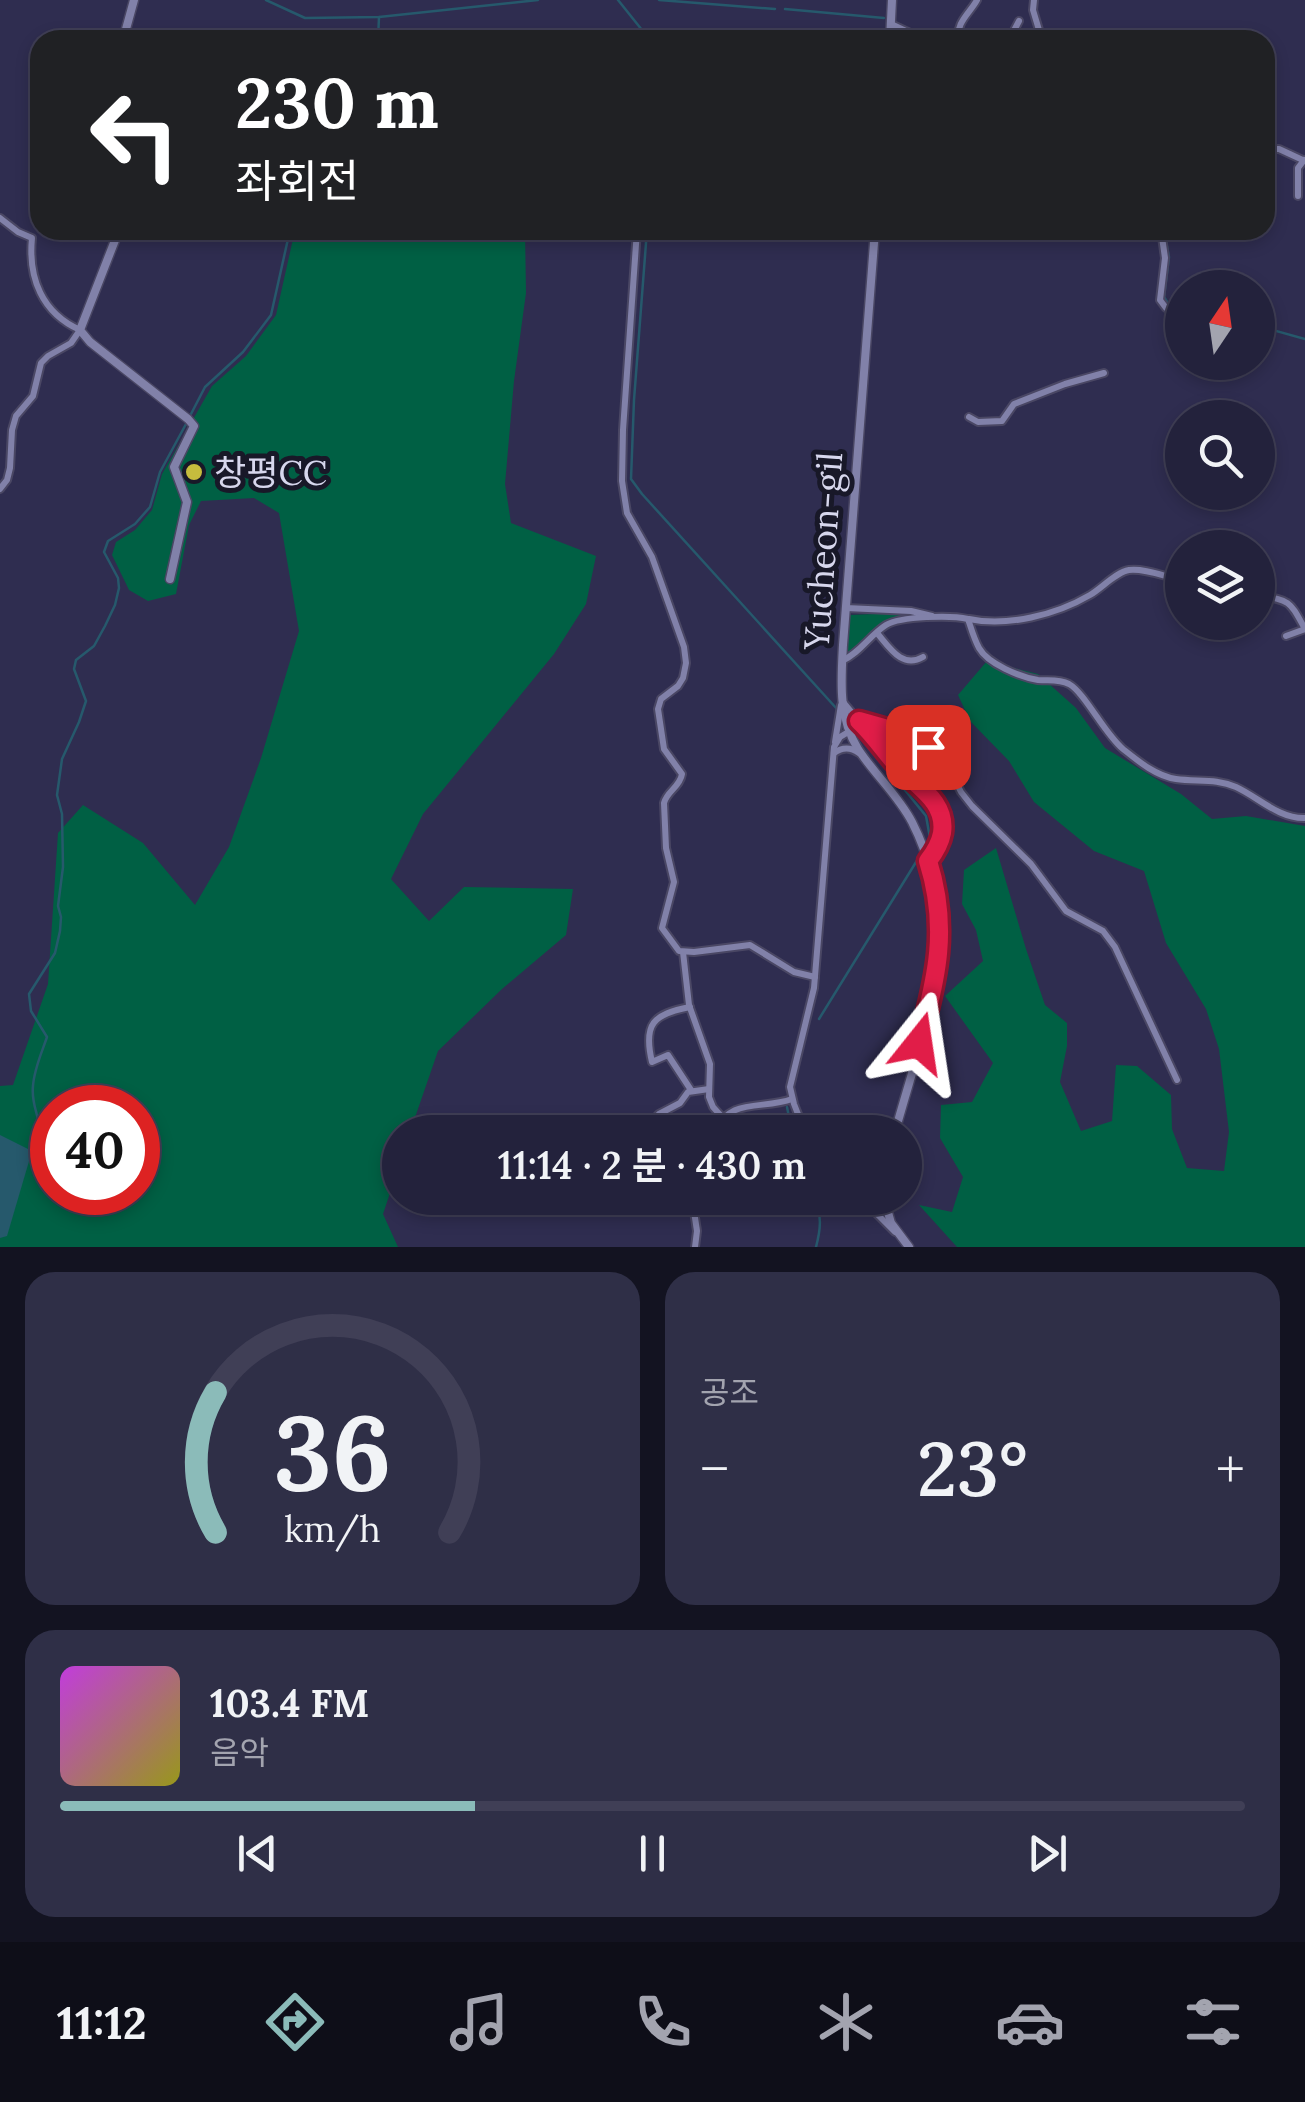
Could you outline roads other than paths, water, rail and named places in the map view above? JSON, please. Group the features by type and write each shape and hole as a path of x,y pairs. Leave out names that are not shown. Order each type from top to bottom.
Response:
{"street":[{"path":"126,30 134,0"},
{"path":"891,30 892,0"},
{"path":"958,30 977,0"},
{"path":"1034,0 1039,30"},
{"path":"1014,30 1019,21"},
{"path":"891,24 903,30"},
{"path":"1275,148 1304,161 1298,168 1298,196"},
{"path":"0,218 30,237"},
{"path":"32,240 30,258 38,291 48,306 194,426 174,467 187,502 170,580"},
{"path":"0,489 10,468 16,416 33,396 41,363 71,343 80,330 115,240"},
{"path":"636,240 622,481 627,514 652,557 686,663 683,678 661,699 658,709 664,749 682,774 664,803 666,848 674,882 662,928 683,952 750,945 786,968 815,977"},
{"name":"Yucheon-gil","path":"874,240 842,700 850,731 903,806 925,853 939,916 939,955 900,1115"},
{"path":"1162,240 1165,258 1160,300 1165,307"},
{"path":"968,417 978,422 1002,421 1014,404 1104,373"},
{"path":"842,662 895,622 1030,617 1075,604 1124,570 1165,576"},
{"path":"1275,598 1292,605 1305,629 1286,636"},
{"path":"846,608 911,611 938,618"},
{"path":"968,619 984,654 1020,674 1064,682 1075,688 1117,743 1156,773 1231,784 1286,816 1305,818"},
{"path":"877,633 907,661 923,657"},
{"path":"842,700 897,766 936,802 942,816 942,832 936,851 925,853"},
{"path":"798,1115 790,1092 791,1082 815,977 834,750 842,700"},
{"path":"859,721 912,736 944,759 960,792 1032,864 1066,911 1103,931 1177,1080"},
{"path":"834,750 840,737 850,731"},
{"path":"834,750 847,748 864,756"},
{"path":"683,952 690,1007 709,1060 711,1104 720,1115"},
{"path":"690,1007 658,1017 648,1039 652,1062 668,1055 691,1090"},
{"path":"658,1115 680,1103 691,1090 709,1088"},
{"path":"729,1115 743,1108 792,1099"},
{"path":"695,1215 695,1247"},
{"path":"878,1215 908,1247"},
{"path":"889,1215 898,1234"}],"water":[{"path":"0,1135 30,1150 30,1158 7,1236 0,1238"}],"waterway":[{"path":"266,0 305,18 379,17 538,0"},
{"path":"618,0 642,30"},
{"path":"659,0 775,9"},
{"path":"785,9 884,18"},
{"path":"378,30 379,17"},
{"path":"191,414 205,387 243,352 271,315 288,240"},
{"path":"646,240 631,479 837,709"},
{"path":"1166,240 1167,270"},
{"path":"1165,289 1165,299"},
{"path":"1275,331 1305,339"},
{"path":"34,1085 47,1037 31,1011 29,994 55,953 60,931 62,814 57,795 62,759 86,701 74,669 76,660 94,646 115,605 118,578 104,552 108,541 135,524 150,507 160,472 186,424"},
{"path":"852,725 926,816 930,838 925,847"},
{"path":"819,1019 921,854"},
{"path":"787,1107 789,1115"},
{"path":"816,1247 819,1215"}],"place":[{"name":"창평CC","path":"194,472"}]}
